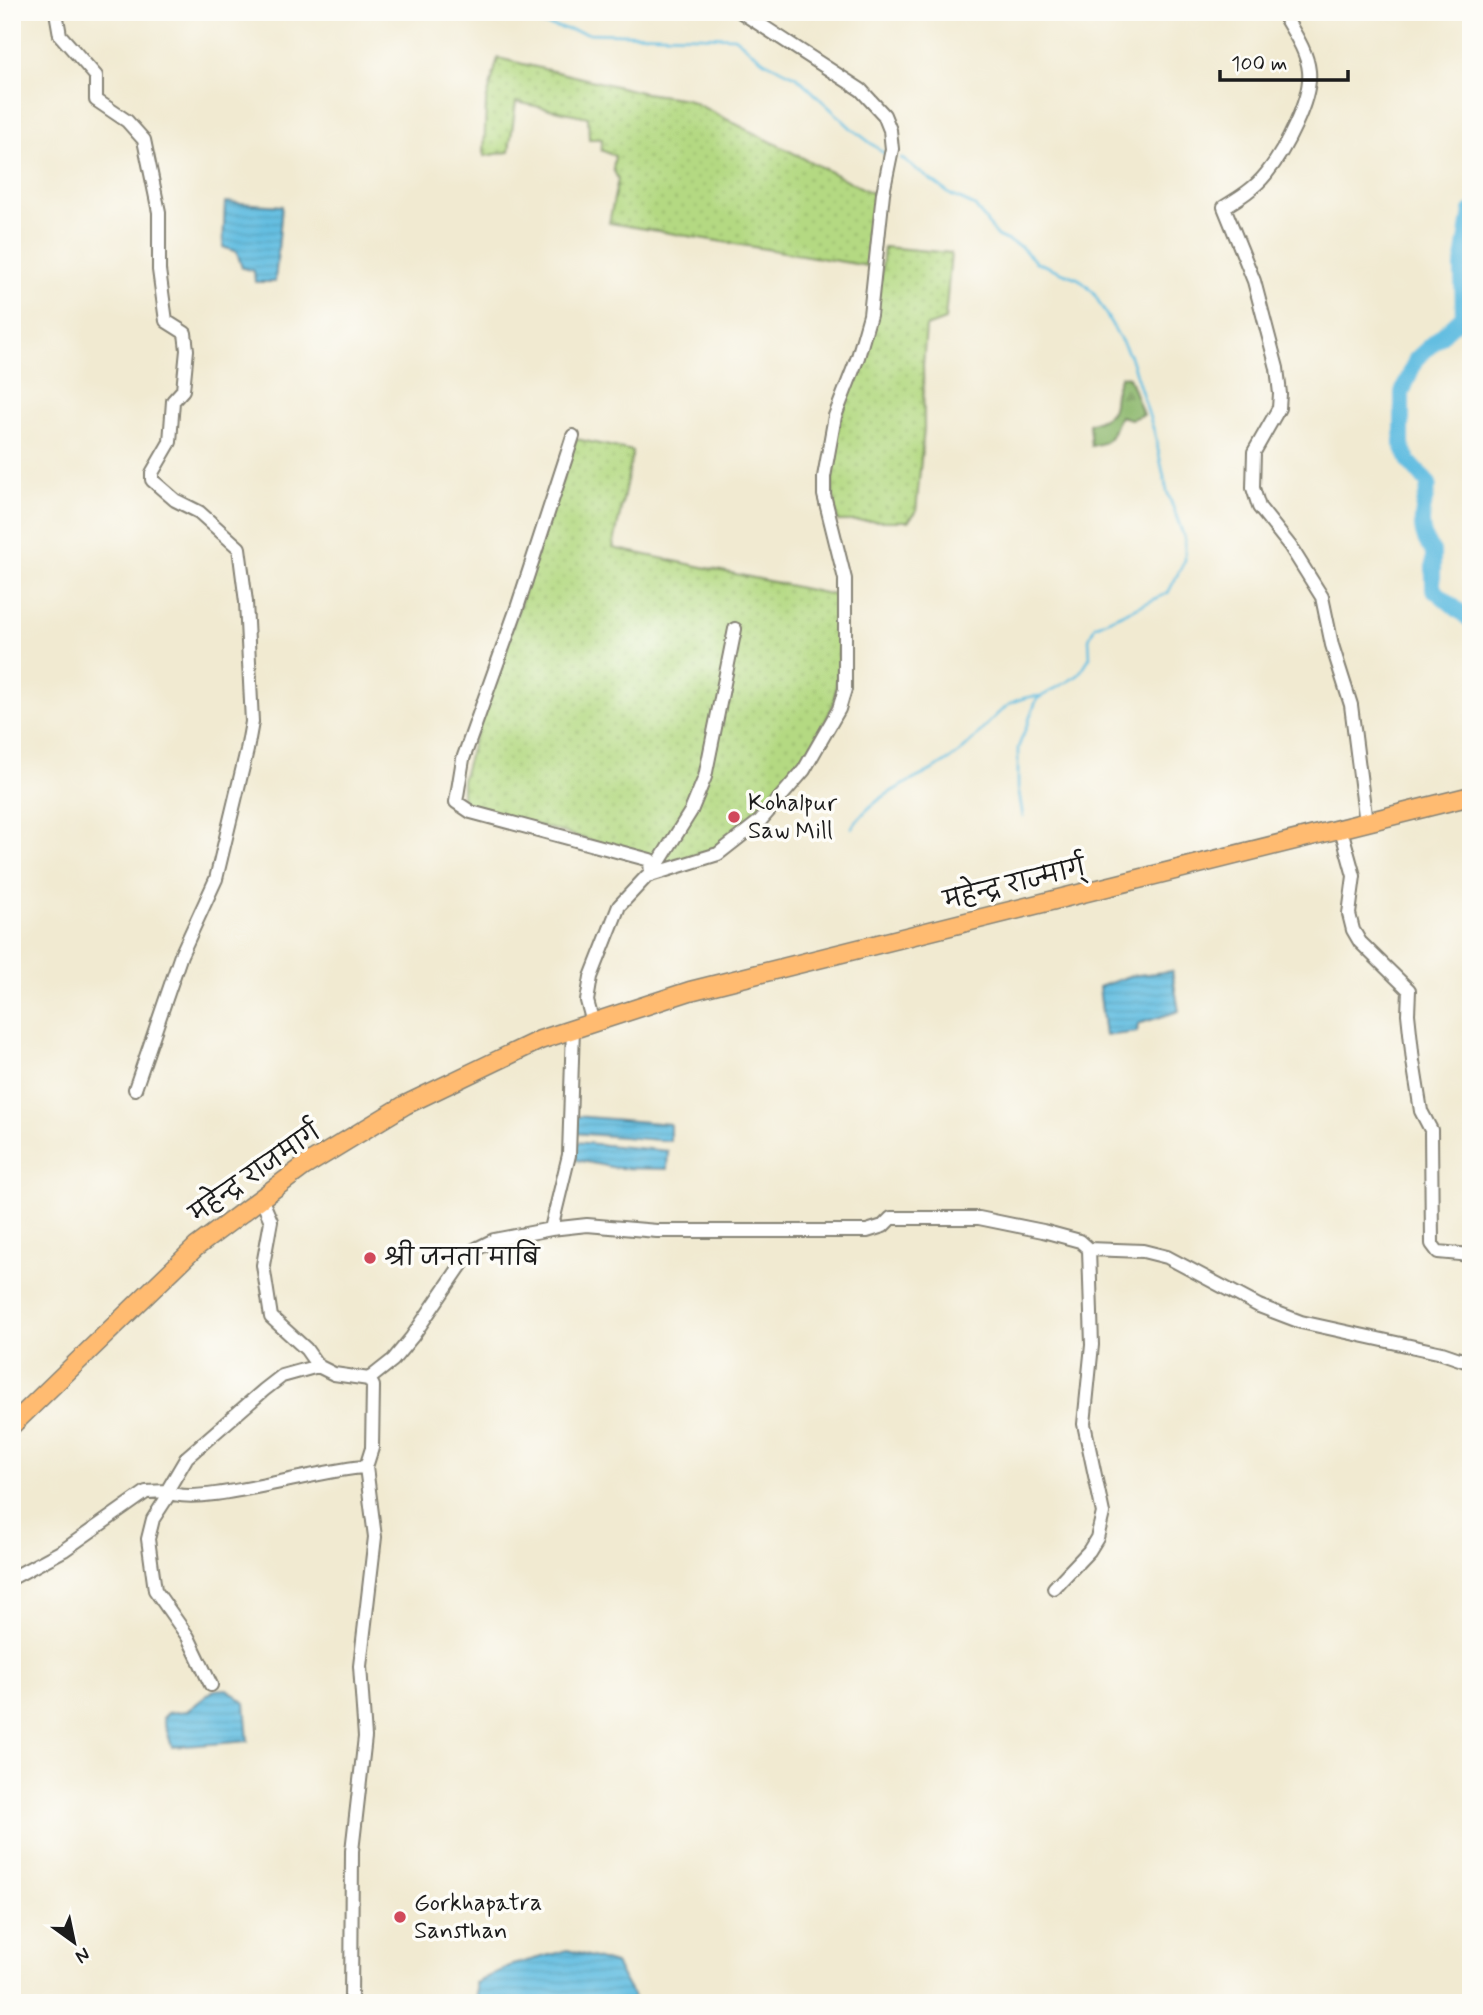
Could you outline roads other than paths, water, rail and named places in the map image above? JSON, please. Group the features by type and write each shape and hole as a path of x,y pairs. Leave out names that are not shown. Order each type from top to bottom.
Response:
{"highway":[{"name":"महेन्द्र राज्मार्ग्","path":"573,1028 690,991 1471,796"},
{"name":"महेन्द्र राजमार्ग","path":"12,1425 196,1247 303,1167 405,1105 540,1040 573,1028"}],"street":[{"path":"55,12 60,35 96,76 96,100 127,121 144,140 158,202 159,270 163,310 166,321 184,333 187,350 183,390 173,401 170,442 152,473 152,480 175,500 200,512 239,548 246,602 252,722 242,774 216,879 184,946 135,1089"},
{"path":"651,875 718,854 760,821 804,770 839,709 845,689 845,579 824,495 824,477 835,416 858,357 870,315 880,217 892,149 890,130 884,116 861,90 741,12"},
{"path":"1282,12 1305,55 1309,71 1306,94 1300,114 1266,174 1242,196 1224,207 1257,291 1277,368 1280,394 1279,408 1254,452 1253,488 1259,507 1290,546 1322,597 1351,705 1366,822"},
{"path":"573,436 517,608 463,759 456,802 471,812 650,860 651,875"},
{"path":"593,1023 587,1001 591,977 619,906 651,875 691,811 705,777 735,629"},
{"path":"1341,829 1354,876 1349,914 1353,930 1360,942 1409,990 1408,1014 1421,1111 1431,1130 1432,1244 1438,1252 1471,1255"},
{"path":"551,1229 569,1155 573,1028"},
{"path":"261,1198 271,1221 263,1265 271,1317 306,1349 318,1366 334,1374 369,1379 393,1360 412,1337 470,1252 494,1240 587,1225 657,1231 867,1231 883,1226 891,1218 979,1218 1080,1241 1089,1249 1143,1251 1167,1257 1259,1306 1301,1322 1442,1353 1471,1363"},
{"path":"1054,1588 1089,1551 1097,1538 1104,1513 1084,1424 1091,1345 1089,1249"},
{"path":"211,1685 188,1637 155,1590 148,1539 153,1519 187,1457 282,1376 318,1366"},
{"path":"351,2003 352,1851 365,1737 360,1666 375,1537 366,1467 372,1448 373,1386 369,1379"},
{"path":"12,1578 64,1550 146,1492 167,1491 173,1495 192,1496 228,1492 323,1471 366,1467"}],"water":[{"path":"225,202 282,206 275,282 255,282 254,271 242,268 237,252 223,247"},
{"path":"1172,971 1179,1011 1138,1024 1137,1032 1105,1036 1099,987 1129,976"},
{"path":"575,1116 670,1124 670,1141 574,1133"},
{"path":"575,1142 668,1151 667,1169 616,1168 576,1160"},
{"path":"228,1689 245,1703 248,1741 172,1747 163,1718 168,1713 187,1711 214,1690"},
{"path":"568,1950 615,1964 637,2003 478,2003 475,1983 512,1965"}],"waterway":[{"path":"507,12 539,24 587,33 734,37 764,61 797,77 851,128 885,154"},
{"path":"901,158 951,195 975,206 997,236 1021,247 1036,262 1079,279 1093,292 1130,356 1154,431 1167,491 1185,540 1185,560 1168,593 1095,626 1089,639 1090,657 1077,676 1037,699 1018,748 1018,787 1023,817"},
{"path":"1471,211 1462,267 1463,316 1416,359 1402,393 1402,445 1409,462 1429,484 1422,528 1427,544 1433,551 1433,589 1471,621"},
{"path":"852,828 875,803 960,752 1010,704 1041,696"}],"place":[{"name":"Kohalpur Saw Mill","path":"734,817"},
{"name":"श्री जनता माबि","path":"370,1258"},
{"name":"Gorkhapatra Sansthan","path":"400,1917"}]}
